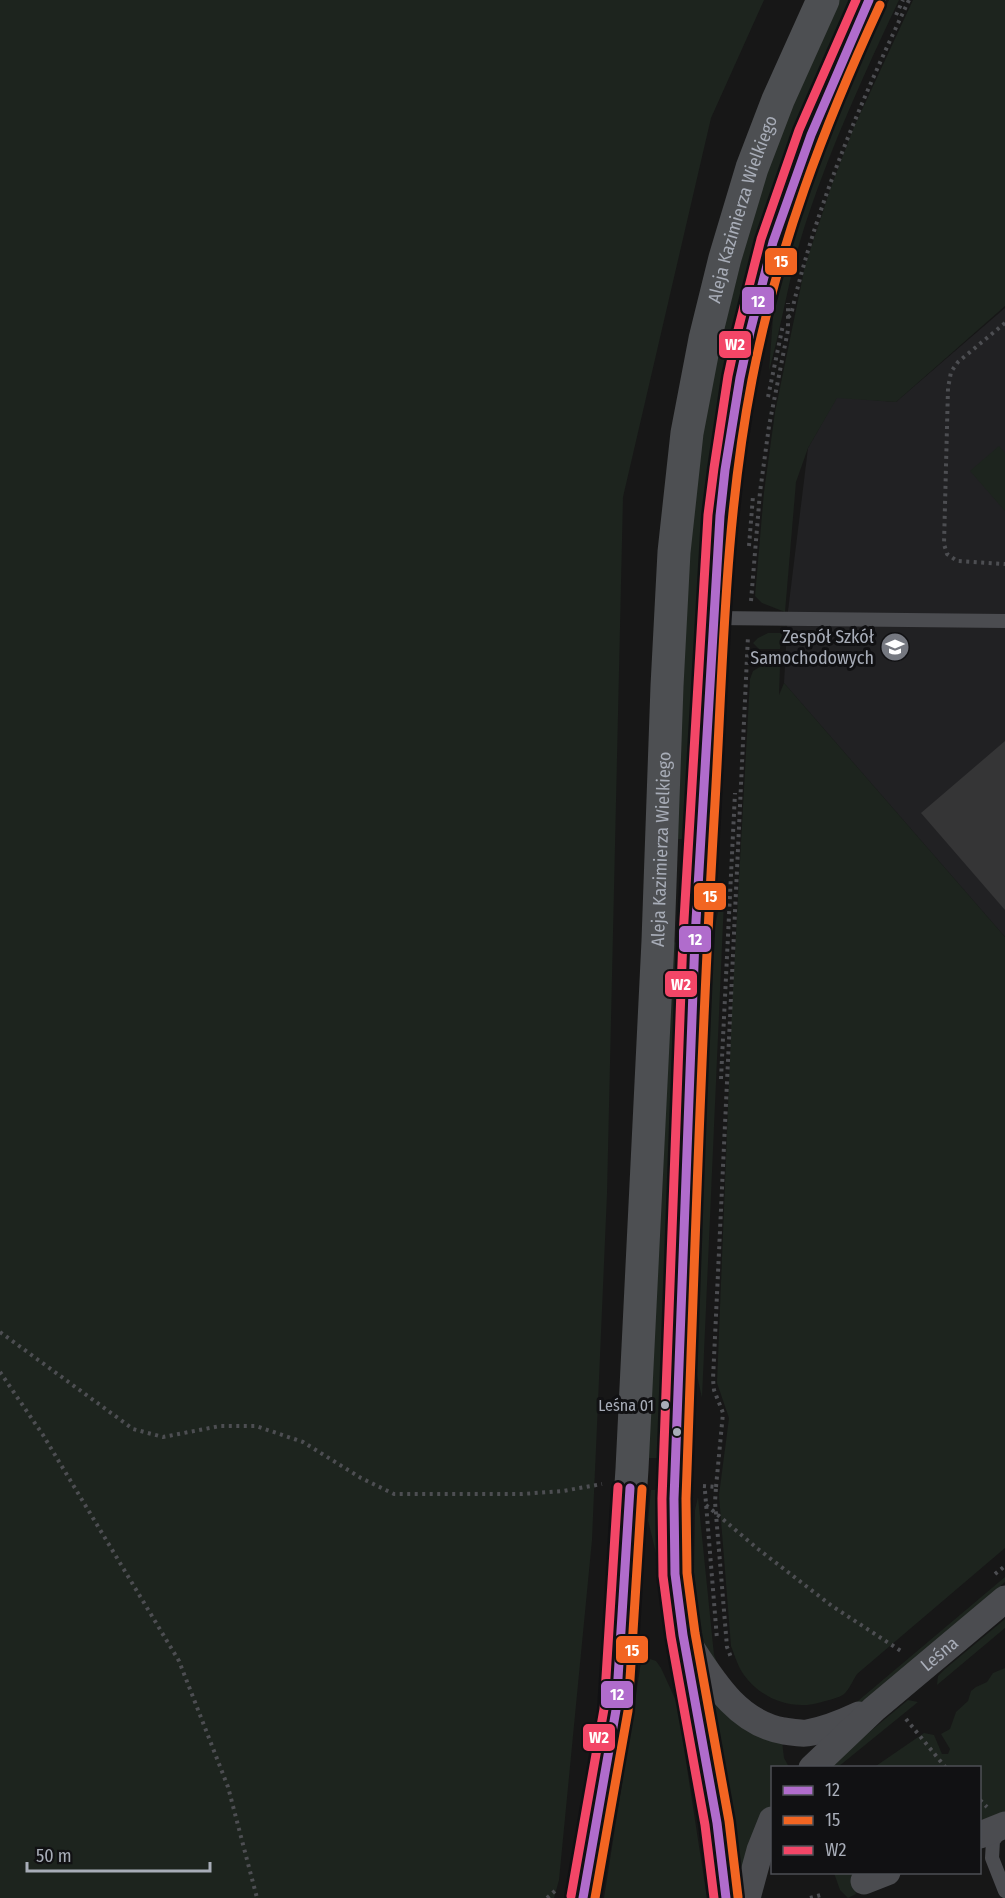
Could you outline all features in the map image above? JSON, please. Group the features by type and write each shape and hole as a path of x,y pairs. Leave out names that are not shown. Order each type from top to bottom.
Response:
{"main road":[{"name":"Aleja Kazimierza Wielkiego","path":"583,1898 616,1710 632,1469 674,552 679,499 694,392 725,258 753,168 778,100 823,0"},
{"name":"Aleja Kazimierza Wielkiego","path":"726,1898 717,1823 683,1635 675,1574 674,1471 698,904 735,618 720,516 726,456 735,401 750,330 772,247 802,156 840,62 869,0"},
{"path":"659,900 698,904"}],"street":[{"name":"Leśna","path":"874,1709 996,1586"},
{"path":"683,1635 730,1702 750,1718 771,1729 804,1734 832,1727 874,1709"},
{"path":"813,1766 874,1709"},
{"path":"747,1898 760,1850 771,1822"},
{"path":"981,1835 1005,1825"}],"lane":[{"path":"735,618 1005,621"},
{"path":"1005,1825 993,1841 992,1858 1005,1891"}],"path":[{"path":"879,51 903,0"},
{"path":"767,404 784,319 791,315 803,266 838,163 879,63 909,0"},
{"path":"794,281 821,192"},
{"path":"716,1486 723,1413 712,1379 735,618 788,330 789,298"},
{"path":"1005,322 958,363 951,372 948,387 944,544 947,554 957,561 1005,564"},
{"path":"749,549 754,491"},
{"path":"735,618 737,750"},
{"path":"721,1084 735,786"},
{"path":"0,1332 133,1429 164,1437 220,1426 256,1426 303,1442 361,1478 394,1494 522,1494 563,1491 612,1482"},
{"path":"0,1372 43,1435 179,1661 228,1786 257,1898"},
{"path":"674,1471 704,1472 718,1648"},
{"path":"715,1502 727,1647 734,1665"},
{"path":"706,1505 758,1549 832,1606 907,1655"},
{"path":"996,1586 1005,1566"},
{"path":"996,1586 1005,1573"},
{"path":"902,1652 911,1645"},
{"path":"906,1719 945,1766"},
{"path":"810,1898 821,1895 822,1898"}],"shaded area":[{"path":"0,0 764,0 711,118 623,497 607,1194 592,1540 559,1880 554,1898 0,1898"},
{"path":"836,0 853,0 749,270 688,839 674,839 682,624 706,398 767,161"},
{"path":"889,0 899,0 838,136 807,219 769,371 774,303 794,230 836,115"},
{"path":"913,0 1005,0 1005,306 896,402 837,398 808,448 796,482 785,612 762,603 755,596 764,492 775,412 805,266 854,127"},
{"name":"Zespół Szkół Samochodowych","path":"1005,308 1005,937 784,683 788,611 808,448 837,397 896,402"},
{"path":"999,446 1005,453 1005,511 970,471"},
{"path":"768,633 782,633 780,649 759,649 753,643"},
{"path":"763,665 780,666 779,695 784,683 1005,937 1005,1548 857,1674 844,1694 822,1702 801,1705 769,1697 751,1684 740,1668 731,1646 719,1495 729,1418 717,1383 732,1007 750,679 753,671"},
{"path":"725,878 702,1398 695,1366 695,1343 714,931"},
{"path":"673,942 679,943 668,1248 657,1458 648,1458"},
{"path":"651,1490 658,1490 659,1566 648,1520"},
{"path":"698,1497 714,1655 725,1681 702,1647 694,1572 695,1510"},
{"path":"1005,1577 1005,1582 879,1689 853,1709 823,1721 834,1713 852,1706"},
{"path":"1005,1619 1005,1628 937,1685 938,1676 945,1669"},
{"path":"650,1659 656,1661 661,1668 677,1703 707,1898 604,1898 641,1662"},
{"path":"1005,1668 1005,1813 981,1820 981,1766 876,1766 924,1733 934,1735 942,1754 948,1754 950,1749 941,1734 950,1729 956,1712 968,1701 971,1691 987,1682 993,1673"},
{"path":"711,1694 782,1741 784,1758 788,1766 771,1766 771,1805 754,1843 742,1882"},
{"path":"908,1700 918,1702 839,1766 828,1766"},
{"path":"834,1874 862,1874 855,1888 856,1894 848,1898 840,1890"}],"building":[{"path":"1005,741 1005,910 921,813"}],"transit line":[{"name":"W2","path":"714,1898 705,1825 671,1637 663,1576 662,1499 683,937 708,515 728,376 761,239 799,130 856,0"},
{"name":"12","path":"726,1898 717,1823 683,1635 675,1574 674,1499 695,938 720,516 740,378 773,242 811,135 869,0"},
{"name":"15","path":"738,1897 729,1821 695,1633 687,1573 686,1499 705,990 730,544 752,380 775,283 821,142 880,5"},
{"name":"W2","path":"571,1896 604,1709 618,1487"},
{"name":"12","path":"583,1898 616,1710 630,1488"},
{"name":"15","path":"595,1898 628,1711 642,1489"}],"place":[{"name":"Zespół Szkół Samochodowych","path":"895,647"},
{"name":"Leśna 01","path":"665,1405"}]}
